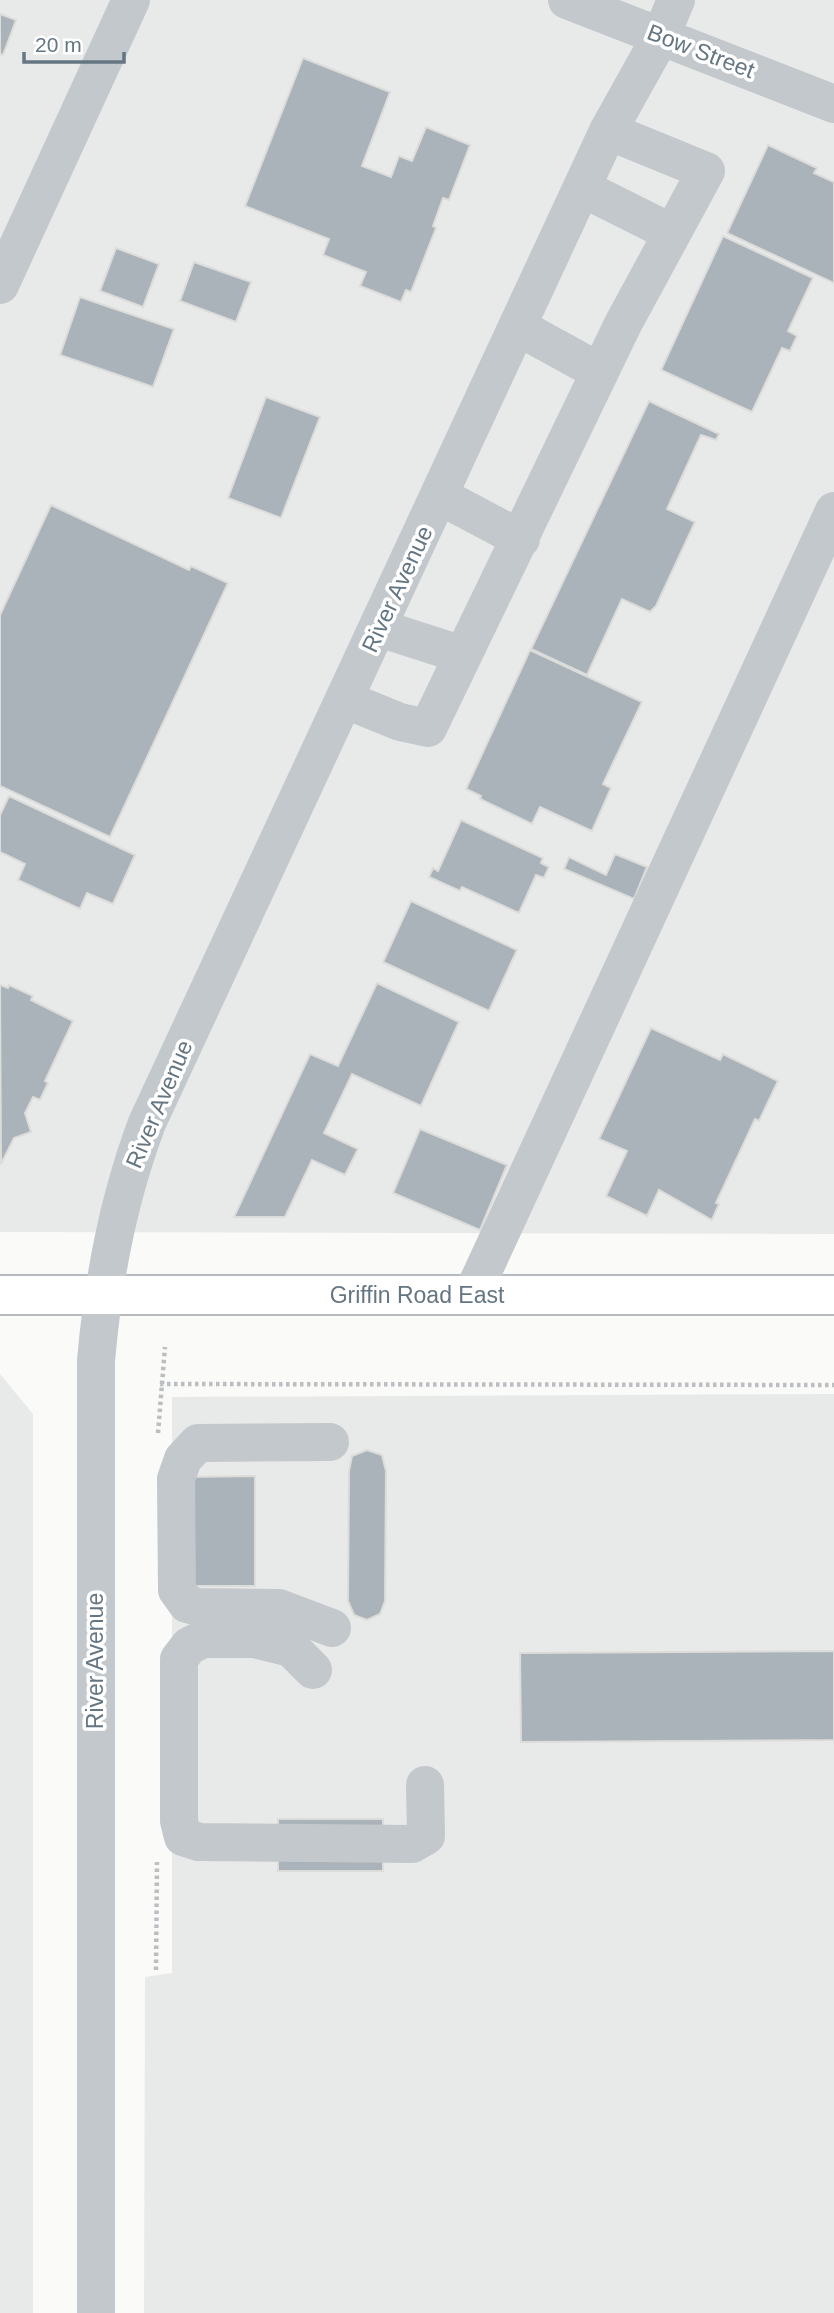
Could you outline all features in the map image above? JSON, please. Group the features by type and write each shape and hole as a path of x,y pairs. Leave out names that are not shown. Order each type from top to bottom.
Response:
{"main road":[{"name":"Griffin Road East","path":"0,1295 834,1295"}],"street":[{"path":"0,285 131,0"},
{"name":"Bow Street","path":"567,0 834,104"},
{"name":"River Avenue","path":"96,2313 96,1361 102,1295 125,1190 147,1123 346,700 608,131 661,36 676,0"},
{"path":"346,700 400,722 428,728 600,372 706,171 608,131"},
{"path":"582,188 672,233"},
{"path":"518,327 600,372"},
{"path":"440,496 521,538"},
{"path":"472,1296 834,511"},
{"path":"379,628 463,655"},
{"path":"330,1442 198,1443 183,1459 176,1479 177,1590 187,1604 198,1607 279,1608 332,1628"},
{"path":"313,1670 290,1648 254,1639 203,1639 189,1646 179,1659 179,1821 183,1837 199,1842 412,1844 426,1836 425,1785"}],"path":[{"path":"160,1384 834,1385"},
{"path":"156,1908 156,1970"}],"shaded area":[{"path":"0,0 834,0 834,1234 0,1232"},
{"path":"0,1374 33,1414 33,2313 0,2313"},
{"path":"834,1394 834,2313 144,2313 145,1977 172,1973 172,1397"}],"building":[{"path":"0,14 16,20 3,55 0,54"},
{"path":"303,58 390,92 362,166 391,177 399,156 412,161 426,127 470,145 449,200 443,198 433,226 436,228 411,292 406,290 401,302 360,286 366,272 323,255 329,239 245,206"},
{"path":"768,145 817,168 814,173 834,182 834,283 727,233"},
{"path":"723,236 813,278 788,331 797,336 790,351 782,348 752,412 661,370"},
{"path":"116,248 159,264 143,307 100,291"},
{"path":"194,262 251,282 236,322 180,301"},
{"path":"80,297 174,329 153,387 60,355"},
{"path":"266,397 320,417 281,518 228,498"},
{"path":"649,401 719,434 716,440 701,435 667,509 695,522 656,606 650,612 622,599 587,675 531,649"},
{"path":"51,505 189,570 191,566 228,583 110,837 0,786 0,615"},
{"path":"530,650 642,702 603,784 611,788 592,831 540,807 532,824 480,799 481,796 466,789"},
{"path":"9,796 135,855 113,904 87,893 80,909 18,880 25,864 0,852 0,815"},
{"path":"461,820 543,858 541,863 549,867 544,878 536,875 519,913 462,887 460,891 429,877 433,868 438,871"},
{"path":"615,854 647,867 634,899 564,869 569,857 606,875"},
{"path":"411,901 517,950 489,1011 383,962"},
{"path":"377,983 459,1022 421,1106 352,1074 324,1133 358,1149 345,1175 312,1160 285,1217 234,1217 310,1054 338,1066"},
{"path":"0,985 8,988 9,985 33,996 31,1000 73,1021 45,1081 48,1083 40,1100 33,1097 25,1113 31,1132 14,1138 1,1164"},
{"path":"651,1028 720,1060 723,1054 778,1081 759,1121 755,1119 716,1203 719,1204 712,1220 659,1190 647,1216 606,1196 627,1151 599,1139"},
{"path":"420,1129 507,1165 480,1230 393,1193"},
{"path":"367,1450 382,1455 386,1471 385,1601 380,1614 367,1620 354,1615 348,1601 349,1471 352,1456"},
{"path":"255,1476 255,1586 188,1586 187,1477"},
{"path":"834,1651 834,1740 521,1742 520,1653"},
{"path":"278,1819 383,1819 383,1871 278,1871"}]}
